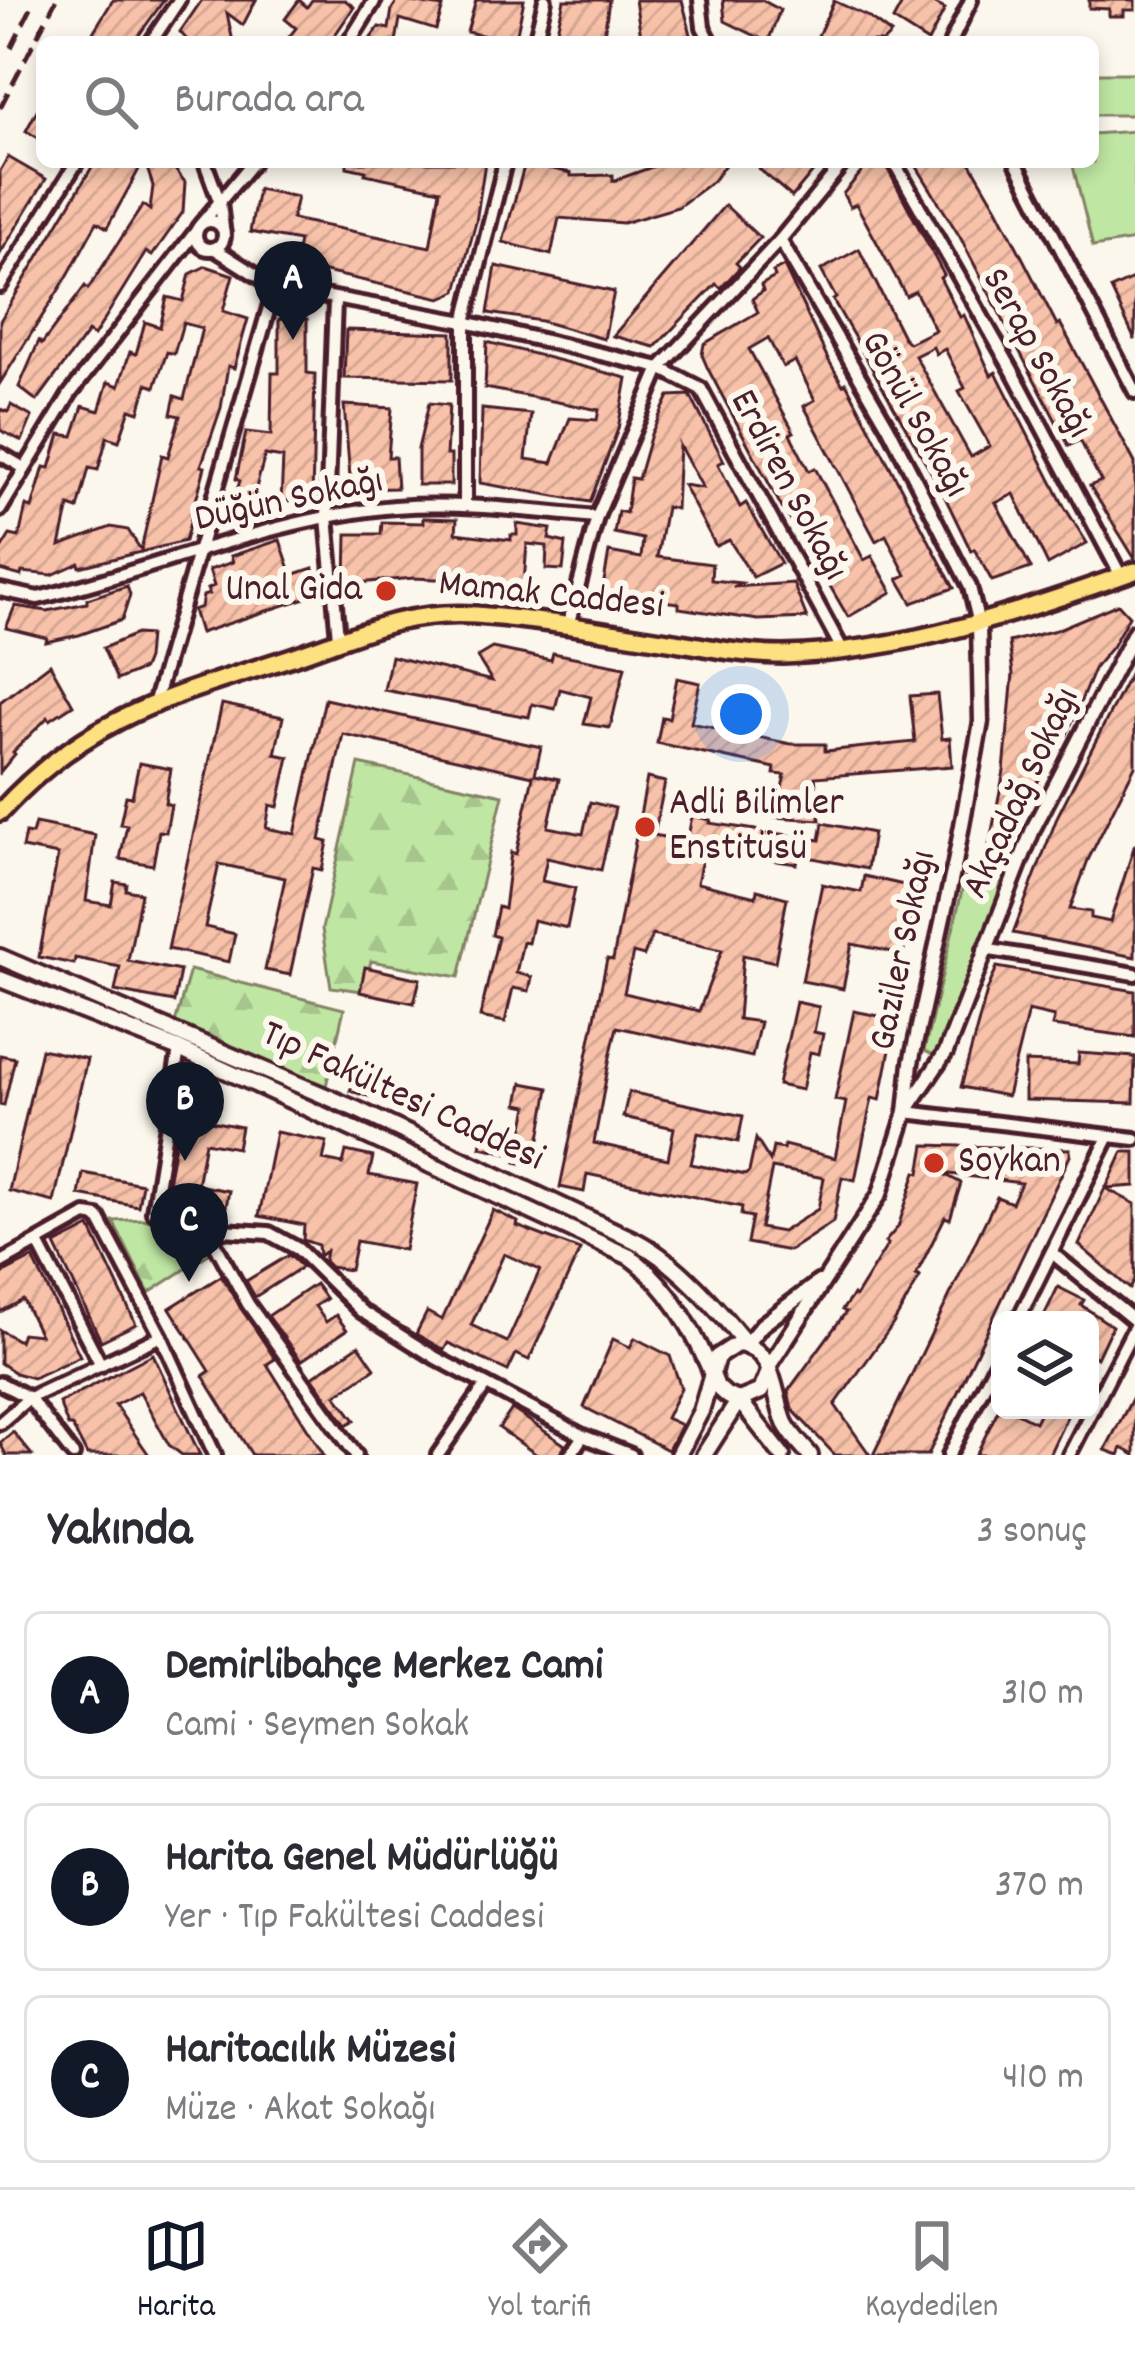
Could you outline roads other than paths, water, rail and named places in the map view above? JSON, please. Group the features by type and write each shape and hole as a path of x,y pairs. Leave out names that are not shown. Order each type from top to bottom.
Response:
{"main road":[{"name":"Mamak Caddesi","path":"0,812 47,765 83,738 155,701 391,620 472,615 731,651 842,652 979,624 1128,573"},
{"name":"Tıp Fakültesi Caddesi","path":"0,957 358,1110 656,1251 746,1345"},
{"name":"Tıp Fakültesi Caddesi","path":"0,979 179,1049 630,1257 653,1274 713,1373"},
{"path":"678,1455 701,1411 722,1351 746,1345 759,1351 787,1427 810,1455"},
{"path":"704,1455 740,1400 761,1390 768,1368"},
{"path":"713,1373 722,1392 740,1400 782,1455"}],"street":[{"path":"158,36 179,0"},
{"path":"354,36 375,0"},
{"path":"536,36 545,0"},
{"path":"700,0 708,36"},
{"path":"954,36 970,0"},
{"path":"0,286 73,168"},
{"path":"182,248 210,249 223,243 220,202 207,168"},
{"path":"0,510 70,394 248,168"},
{"path":"465,506 465,322 504,168"},
{"path":"568,626 597,517 660,368 781,241 839,168"},
{"name":"Serap Sokağı","path":"897,168 1128,573"},
{"path":"1019,168 1135,392"},
{"path":"198,228 212,221 224,231 241,263"},
{"path":"198,228 198,243 241,263 275,287 465,322 660,368"},
{"name":"Gönül Sokağı","path":"781,241 898,446 970,587 979,624"},
{"path":"155,701 275,287"},
{"path":"335,301 327,517 338,638"},
{"name":"Erdiren Sokağı","path":"660,368 701,389 842,652"},
{"path":"0,454 25,468"},
{"name":"Düğün Sokağı","path":"0,590 38,598 327,517 395,507 465,506 597,517"},
{"name":"Gaziler Sokağı","path":"768,1368 880,1194 905,1112 910,1063 981,722 979,624"},
{"name":"Akçadağ Sokağı","path":"905,1112 946,1052 1034,826 1135,631"},
{"path":"984,949 1135,974"},
{"path":"179,1049 153,1211 207,1229 269,1233 298,1249 361,1311 486,1385 583,1436 631,1455"},
{"path":"905,1112 1135,1138"},
{"path":"1023,1311 1108,1138"},
{"path":"0,1263 86,1215 98,1217 215,1455"},
{"path":"207,1229 248,1304 356,1455"},
{"path":"38,1243 101,1365"},
{"path":"1052,1253 1135,1324 1069,1455"},
{"name":"Gaziler Sokağı","path":"746,1345 762,1325 829,1274"},
{"path":"0,1423 29,1398 160,1336"},
{"path":"949,1455 991,1373"},
{"path":"0,1383 29,1398 73,1455"},
{"path":"439,1455 486,1385"},
{"path":"570,1455 583,1436"}],"railway":[{"path":"11,48 35,0"},
{"path":"37,36 56,0"},
{"path":"0,108 36,39"}],"place":[{"name":"Demirlibahçe Merkez Cami","path":"293,340"},
{"name":"Unal Gida","path":"386,591"},
{"name":"Adli Bilimler Enstitüsü","path":"645,827"},
{"name":"Harita Genel Müdürlüğü","path":"185,1161"},
{"name":"Soykan","path":"934,1163"},
{"name":"Haritacılık Müzesi","path":"189,1282"}]}
